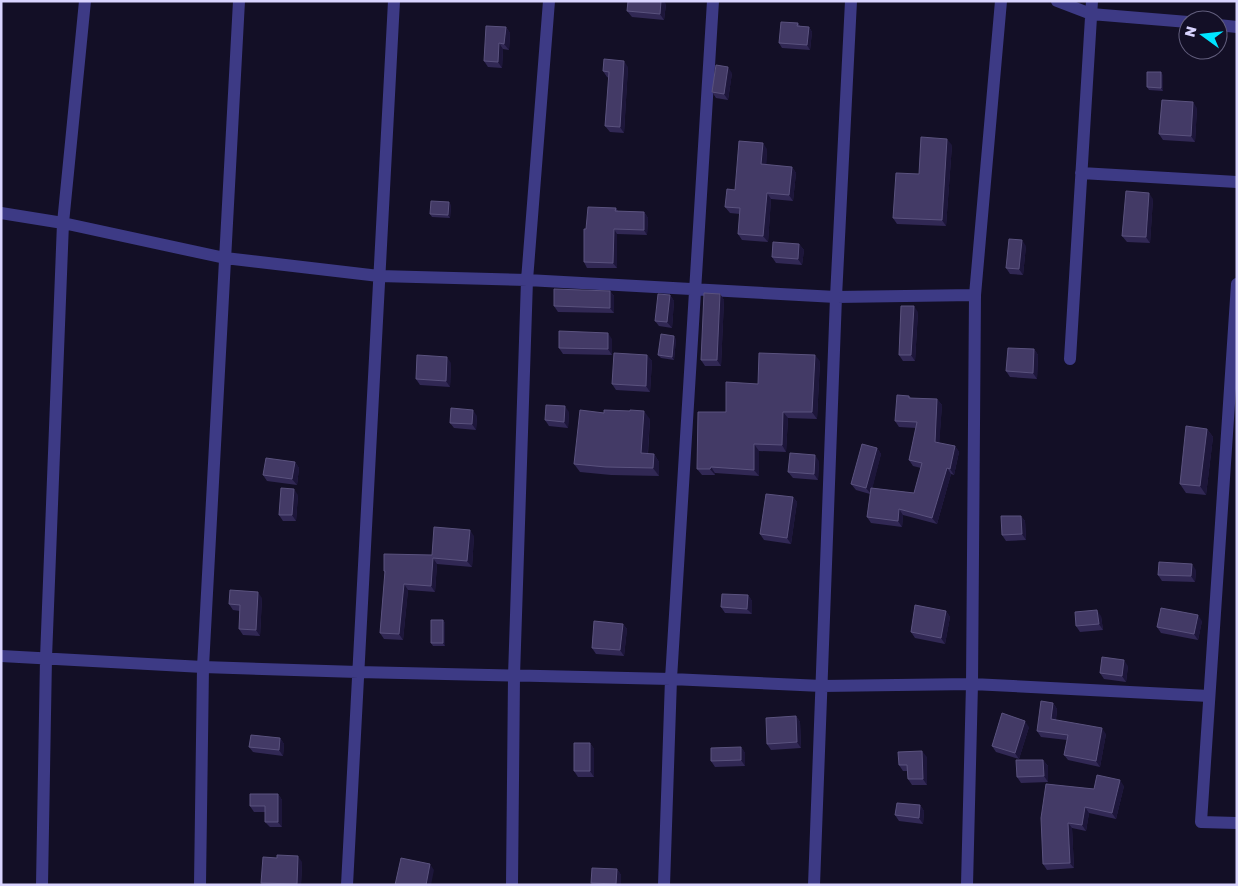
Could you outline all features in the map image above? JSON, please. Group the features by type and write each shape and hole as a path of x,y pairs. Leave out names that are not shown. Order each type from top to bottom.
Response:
{"street":[{"path":"42,885 46,658 63,223 85,1"},
{"path":"200,885 202,667 239,1"},
{"path":"347,885 394,1"},
{"path":"512,885 514,676 527,280 549,1"},
{"path":"664,885 670,679 713,1"},
{"path":"814,885 836,297 851,1"},
{"path":"967,885 972,684 975,295 1001,1"},
{"path":"1057,1 1178,21"},
{"path":"1070,359 1092,8"},
{"path":"1082,174 1237,182"},
{"path":"1,213 63,223 225,258 379,276 527,280 836,297 975,295"},
{"path":"1237,284 1201,822 1237,823"},
{"path":"1,656 202,667 670,679 822,686 972,684 1209,696"}],"building":[{"path":"628,1 661,1 660,14 627,11"},
{"path":"781,22 798,23 797,26 809,27 807,45 779,43"},
{"path":"486,26 506,27 504,44 499,43 498,62 484,61"},
{"path":"604,59 624,61 620,127 605,126 609,72 603,71"},
{"path":"716,65 728,67 724,94 712,92"},
{"path":"1147,72 1161,72 1161,88 1147,87"},
{"path":"1162,100 1193,102 1191,136 1159,134"},
{"path":"921,137 947,139 942,220 893,218 896,173 919,174"},
{"path":"739,141 763,143 761,164 792,167 789,195 767,193 763,236 738,234 740,208 725,207 727,189 735,190"},
{"path":"1126,191 1149,193 1146,237 1122,236"},
{"path":"431,201 449,202 448,215 430,214"},
{"path":"588,207 616,208 615,211 644,212 644,230 614,229 613,263 584,262 584,229 586,229"},
{"path":"1009,239 1022,240 1019,269 1006,268"},
{"path":"773,242 799,244 798,259 772,257"},
{"path":"554,289 610,291 610,308 554,306"},
{"path":"704,293 720,294 717,360 701,360"},
{"path":"658,294 670,295 667,322 655,321"},
{"path":"901,306 914,306 911,355 899,355"},
{"path":"559,331 608,333 608,349 559,348"},
{"path":"661,334 674,336 672,357 658,355"},
{"path":"1008,348 1034,349 1033,373 1006,371"},
{"path":"614,353 647,355 646,386 612,384"},
{"path":"759,353 815,355 812,412 783,412 782,445 754,444 754,470 711,467 710,469 697,469 698,412 726,412 726,382 758,384"},
{"path":"417,355 447,357 446,381 416,379"},
{"path":"897,395 909,396 909,398 937,399 935,442 955,446 950,469 947,468 932,518 899,509 898,521 867,517 871,488 914,493 922,463 909,460 917,422 895,421"},
{"path":"546,405 565,406 564,422 545,420"},
{"path":"451,408 473,410 472,424 450,423"},
{"path":"580,410 604,413 604,410 644,411 641,453 654,454 653,468 574,464"},
{"path":"1186,426 1207,429 1200,486 1180,484"},
{"path":"862,444 877,448 866,488 851,484"},
{"path":"790,453 815,455 814,474 788,472"},
{"path":"266,458 295,462 292,479 263,475"},
{"path":"281,488 294,489 292,515 279,515"},
{"path":"766,494 793,497 787,538 760,534"},
{"path":"1001,516 1021,516 1022,534 1002,535"},
{"path":"434,527 470,530 467,561 433,558 431,586 404,584 399,634 380,633 385,571 384,554 432,555"},
{"path":"1159,562 1192,564 1191,576 1158,575"},
{"path":"230,590 258,592 256,630 239,629 240,605 229,604"},
{"path":"722,594 748,595 747,609 721,607"},
{"path":"915,605 946,611 941,638 911,632"},
{"path":"1161,608 1198,615 1194,634 1157,627"},
{"path":"1097,610 1099,624 1076,626 1075,612"},
{"path":"431,620 443,620 443,643 431,643"},
{"path":"594,621 623,624 620,650 592,648"},
{"path":"1102,657 1124,660 1122,676 1100,673"},
{"path":"1041,701 1053,703 1051,719 1102,728 1096,761 1064,755 1068,735 1037,731"},
{"path":"1002,713 1025,721 1015,753 992,746"},
{"path":"796,716 797,742 767,744 766,718"},
{"path":"251,735 280,738 279,750 249,747"},
{"path":"574,743 590,743 590,771 574,771"},
{"path":"741,747 741,760 711,761 711,748"},
{"path":"922,751 923,779 908,779 907,765 899,765 898,752"},
{"path":"1016,760 1043,760 1044,776 1017,777"},
{"path":"1097,775 1120,780 1112,813 1085,807 1082,825 1068,823 1070,863 1043,864 1041,818 1046,784 1094,789"},
{"path":"250,794 278,794 278,822 265,822 265,806 250,806"},
{"path":"897,803 920,805 919,818 895,815"},
{"path":"277,855 298,856 297,884 261,883 263,857 277,858"},
{"path":"401,858 430,864 426,885 395,885"},
{"path":"592,868 617,869 616,884 591,883"}]}
